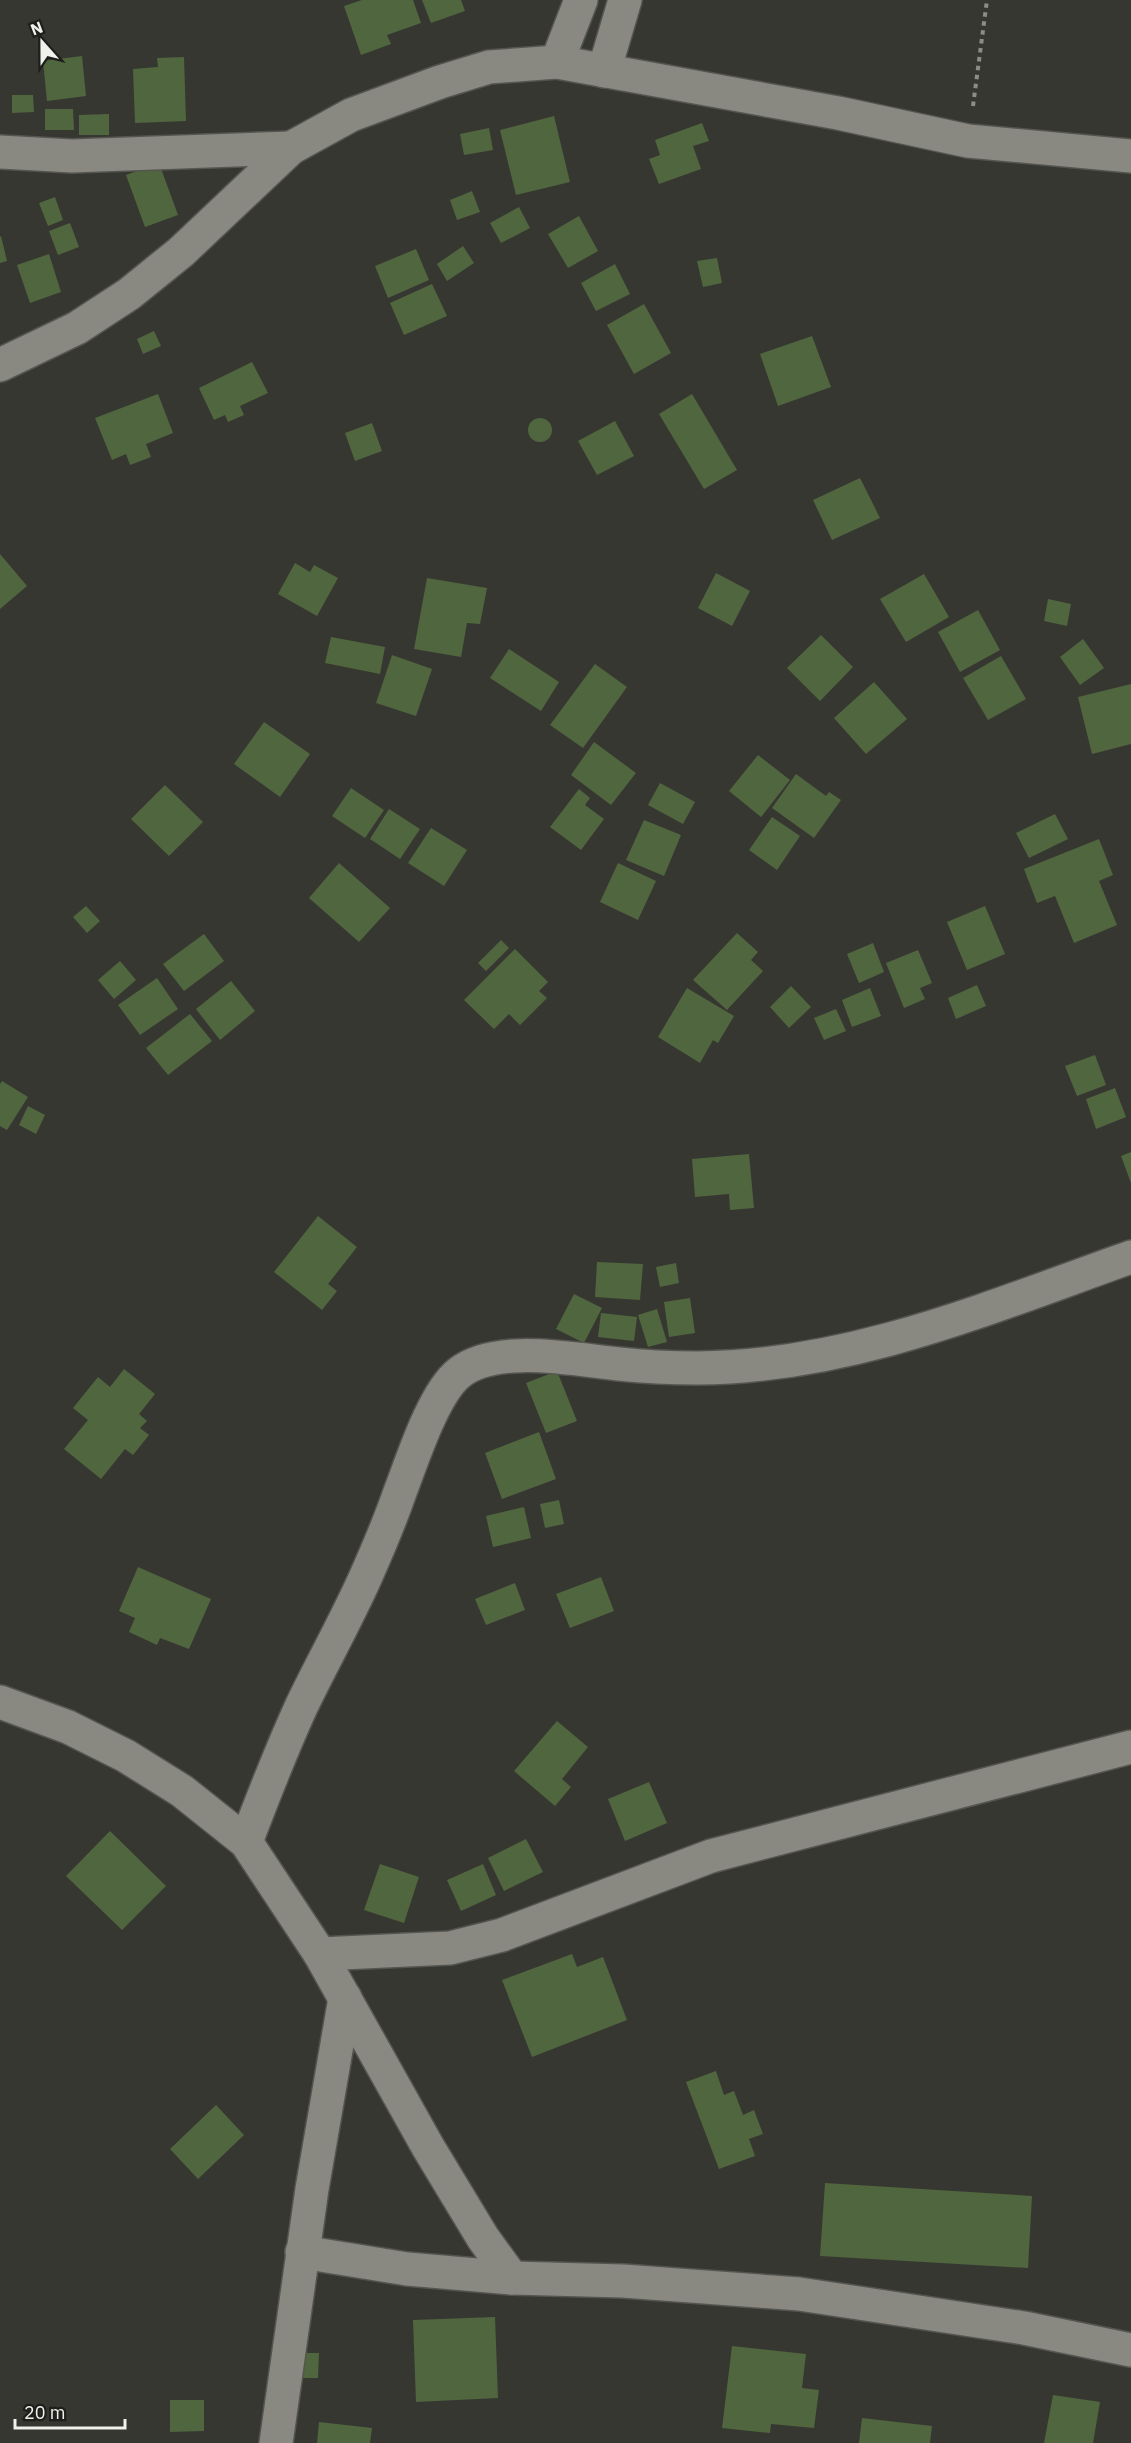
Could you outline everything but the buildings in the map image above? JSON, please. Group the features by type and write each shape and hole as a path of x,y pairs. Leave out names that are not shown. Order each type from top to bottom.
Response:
{"street":[{"path":"557,62 580,0"},
{"path":"604,71 625,0"},
{"path":"0,365 77,328 129,294 181,252 291,148 351,115 440,82 489,67 557,62 838,113 968,141 1131,156"},
{"path":"0,152 72,156 291,148"},
{"path":"246,1842 302,1705 365,1578 417,1446 444,1392 459,1373 479,1363 504,1357 537,1356 670,1368 736,1368 787,1362 860,1348 932,1328 1131,1257"},
{"path":"0,1702 68,1727 126,1756 182,1791 246,1842 320,1954 434,2157 483,2238 512,2278"},
{"path":"320,1954 450,1948 502,1935 711,1856 1131,1747"},
{"path":"276,2443 302,2252 345,1998"},
{"path":"302,2252 407,2269 512,2278 623,2280 799,2294 1024,2328 1131,2350"}],"path":[{"path":"968,141 987,0"}]}
